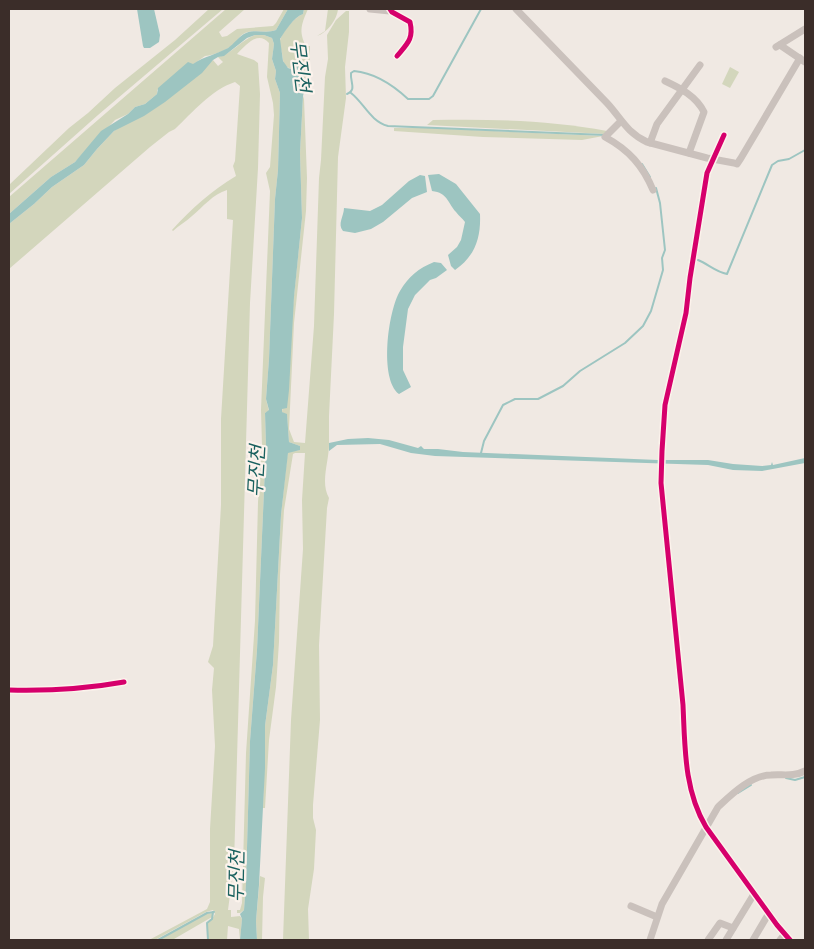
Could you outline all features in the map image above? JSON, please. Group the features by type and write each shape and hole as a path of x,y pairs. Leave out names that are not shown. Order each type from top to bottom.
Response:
{"street":[{"path":"370,9 390,10 410,22 412,36 408,44 397,56"},
{"path":"516,9 607,103 638,138 650,143 737,164 802,60 778,46 805,29"},
{"path":"650,143 657,124 700,65"},
{"path":"665,81 681,89 700,105 704,112 689,153"},
{"path":"621,121 606,135 641,166 653,190"},
{"path":"724,136 707,173 686,313 665,405 661,483 684,705 690,792 706,827 769,913 782,937 790,940"},
{"path":"9,690 55,690 96,687 124,682"},
{"path":"650,940 662,904 718,808 756,778 770,774 793,776 805,771"},
{"path":"726,940 754,894"},
{"path":"631,906 657,917"},
{"path":"753,940 769,913"},
{"path":"708,940 720,923 733,928"}],"green space":[{"path":"209,9 223,9 98,115 9,194 9,185 69,128 175,40"},
{"path":"226,9 245,9 219,32 222,37 237,29 273,26 284,9 288,9 276,30 268,32 253,31 243,34 231,46 205,56 157,90 157,94 145,104 135,107 128,114 115,120 75,162 51,177 9,214 9,197"},
{"path":"304,9 308,9 303,23 302,36 306,46 310,46 309,87 303,84 301,69 295,66 291,69 285,65 280,44 286,29 303,14"},
{"path":"328,9 338,9 334,22 328,29 321,34 317,36 325,31"},
{"path":"346,11 349,11 349,32 345,67 346,98 338,157 329,451 325,479 326,492 329,498 319,645 320,720 313,805 313,818 316,830 314,869 308,909 309,940 283,940 291,720 303,549 302,500 305,453 293,454 284,510 276,687 269,740 265,808 263,808 265,726 273,665 281,515 288,452 300,450 300,446 289,442 287,415 282,412 302,218 300,153 303,96 307,178 306,211 294,323 289,429 294,442 305,443 314,326 319,178 325,77 328,59 327,35 336,20"},
{"path":"255,35 264,35 272,38 274,44 272,59 276,71 275,79 280,93 278,170 266,399 269,411 265,413 266,445 257,650 250,741 244,910 237,913 242,903 246,753 255,621 258,502 262,446 261,410 270,191 266,173 270,167 274,115 267,77 269,43 261,38 252,40 237,54 258,63 260,94 258,168 250,303 234,864 228,910 231,910 231,917 240,916 242,919 240,940 239,929 228,926 227,940 208,940 207,923 215,914 213,910 155,940 149,940 207,909 210,902 210,829 215,746 212,690 214,668 208,662 213,646 221,505 221,419 233,220 227,219 227,190 213,198 172,230 202,200 236,176 233,166 235,161 240,86 235,82 210,96 175,129 150,147 9,269 9,224 52,187 84,165 114,131 213,60 218,66 223,62 218,57 228,53"},
{"path":"730,67 739,72 730,88 722,84"},
{"path":"433,120 520,121 564,124 607,131 605,134 427,125"},
{"path":"394,128 603,136 582,140 483,137 394,131"},
{"path":"260,876 265,878 262,940 257,940 256,921"},
{"path":"212,913 212,917 174,939 159,940 206,914"}],"water":[{"path":"137,9 154,9 160,35 159,42 150,48 144,48 143,46"},
{"path":"288,9 304,9 303,14 293,21 280,39 283,61 291,69 298,65 303,76 303,84 309,87 309,91 304,92 303,96 300,153 302,218 294,297 289,390 287,408 282,409 282,412 287,414 289,442 300,446 300,450 288,453 281,515 273,665 265,726 265,768 256,921 257,940 240,940 242,919 240,914 244,910 246,883 250,741 257,650 266,445 265,413 269,410 266,399 278,170 280,93 275,79 276,71 272,59 274,44 272,38 264,35 255,35 247,38 224,56 213,60 202,73 165,102 144,116 114,131 84,165 52,187 9,224 9,214 51,177 75,162 101,131 128,114 135,107 145,104 157,94 158,88 188,62 193,64 228,48 246,33 276,30"},
{"path":"439,174 456,184 480,214 478,239 475,246 462,265 455,270 451,266 448,255 457,247 461,240 465,222 447,198 432,191 428,175"},
{"path":"420,175 425,176 427,192 412,198 383,222 371,229 355,233 343,231 341,223 344,208 370,211 382,205 409,181"},
{"path":"434,262 441,263 447,270 430,280 415,295 408,309 403,347 403,370 411,387 399,394 393,386 387,360 392,313 400,291 410,277 423,267"},
{"path":"348,439 389,440 418,448 421,446 424,449 463,452 658,460 708,460 762,466 771,465 772,462 773,465 805,458 805,463 762,471 733,470 708,465 435,456 411,453 380,444 337,445 329,451 329,443"}],"waterway":[{"path":"347,94 352,90 351,73 354,71 370,74 384,80 408,99 429,99 433,96 481,9"},
{"path":"351,93 376,120 388,126 605,135"},
{"path":"698,260 719,272 727,274 772,165 778,161 789,159 805,150"},
{"path":"642,164 650,177"},
{"path":"481,453 484,441 503,405 515,399 538,399 563,386 580,371 625,343 643,326 651,311 663,270 662,258 665,250 660,203 656,188"},
{"path":"786,778 795,780 805,777"},
{"path":"738,793 751,785"},
{"path":"208,940 207,923 212,919 213,912"},
{"path":"158,940 207,913 214,912"}],"cycle path":[{"path":"390,9 410,22 411,28 409,41 397,56"},
{"path":"724,135 707,173 686,313 665,405 661,483 683,705 685,752 693,798 706,827 790,940"},
{"path":"9,690 66,689 124,682"}],"water label":[{"name":"무진천","path":"301,66"},
{"name":"무진천","path":"256,471"},
{"name":"무진천","path":"236,876"}]}
